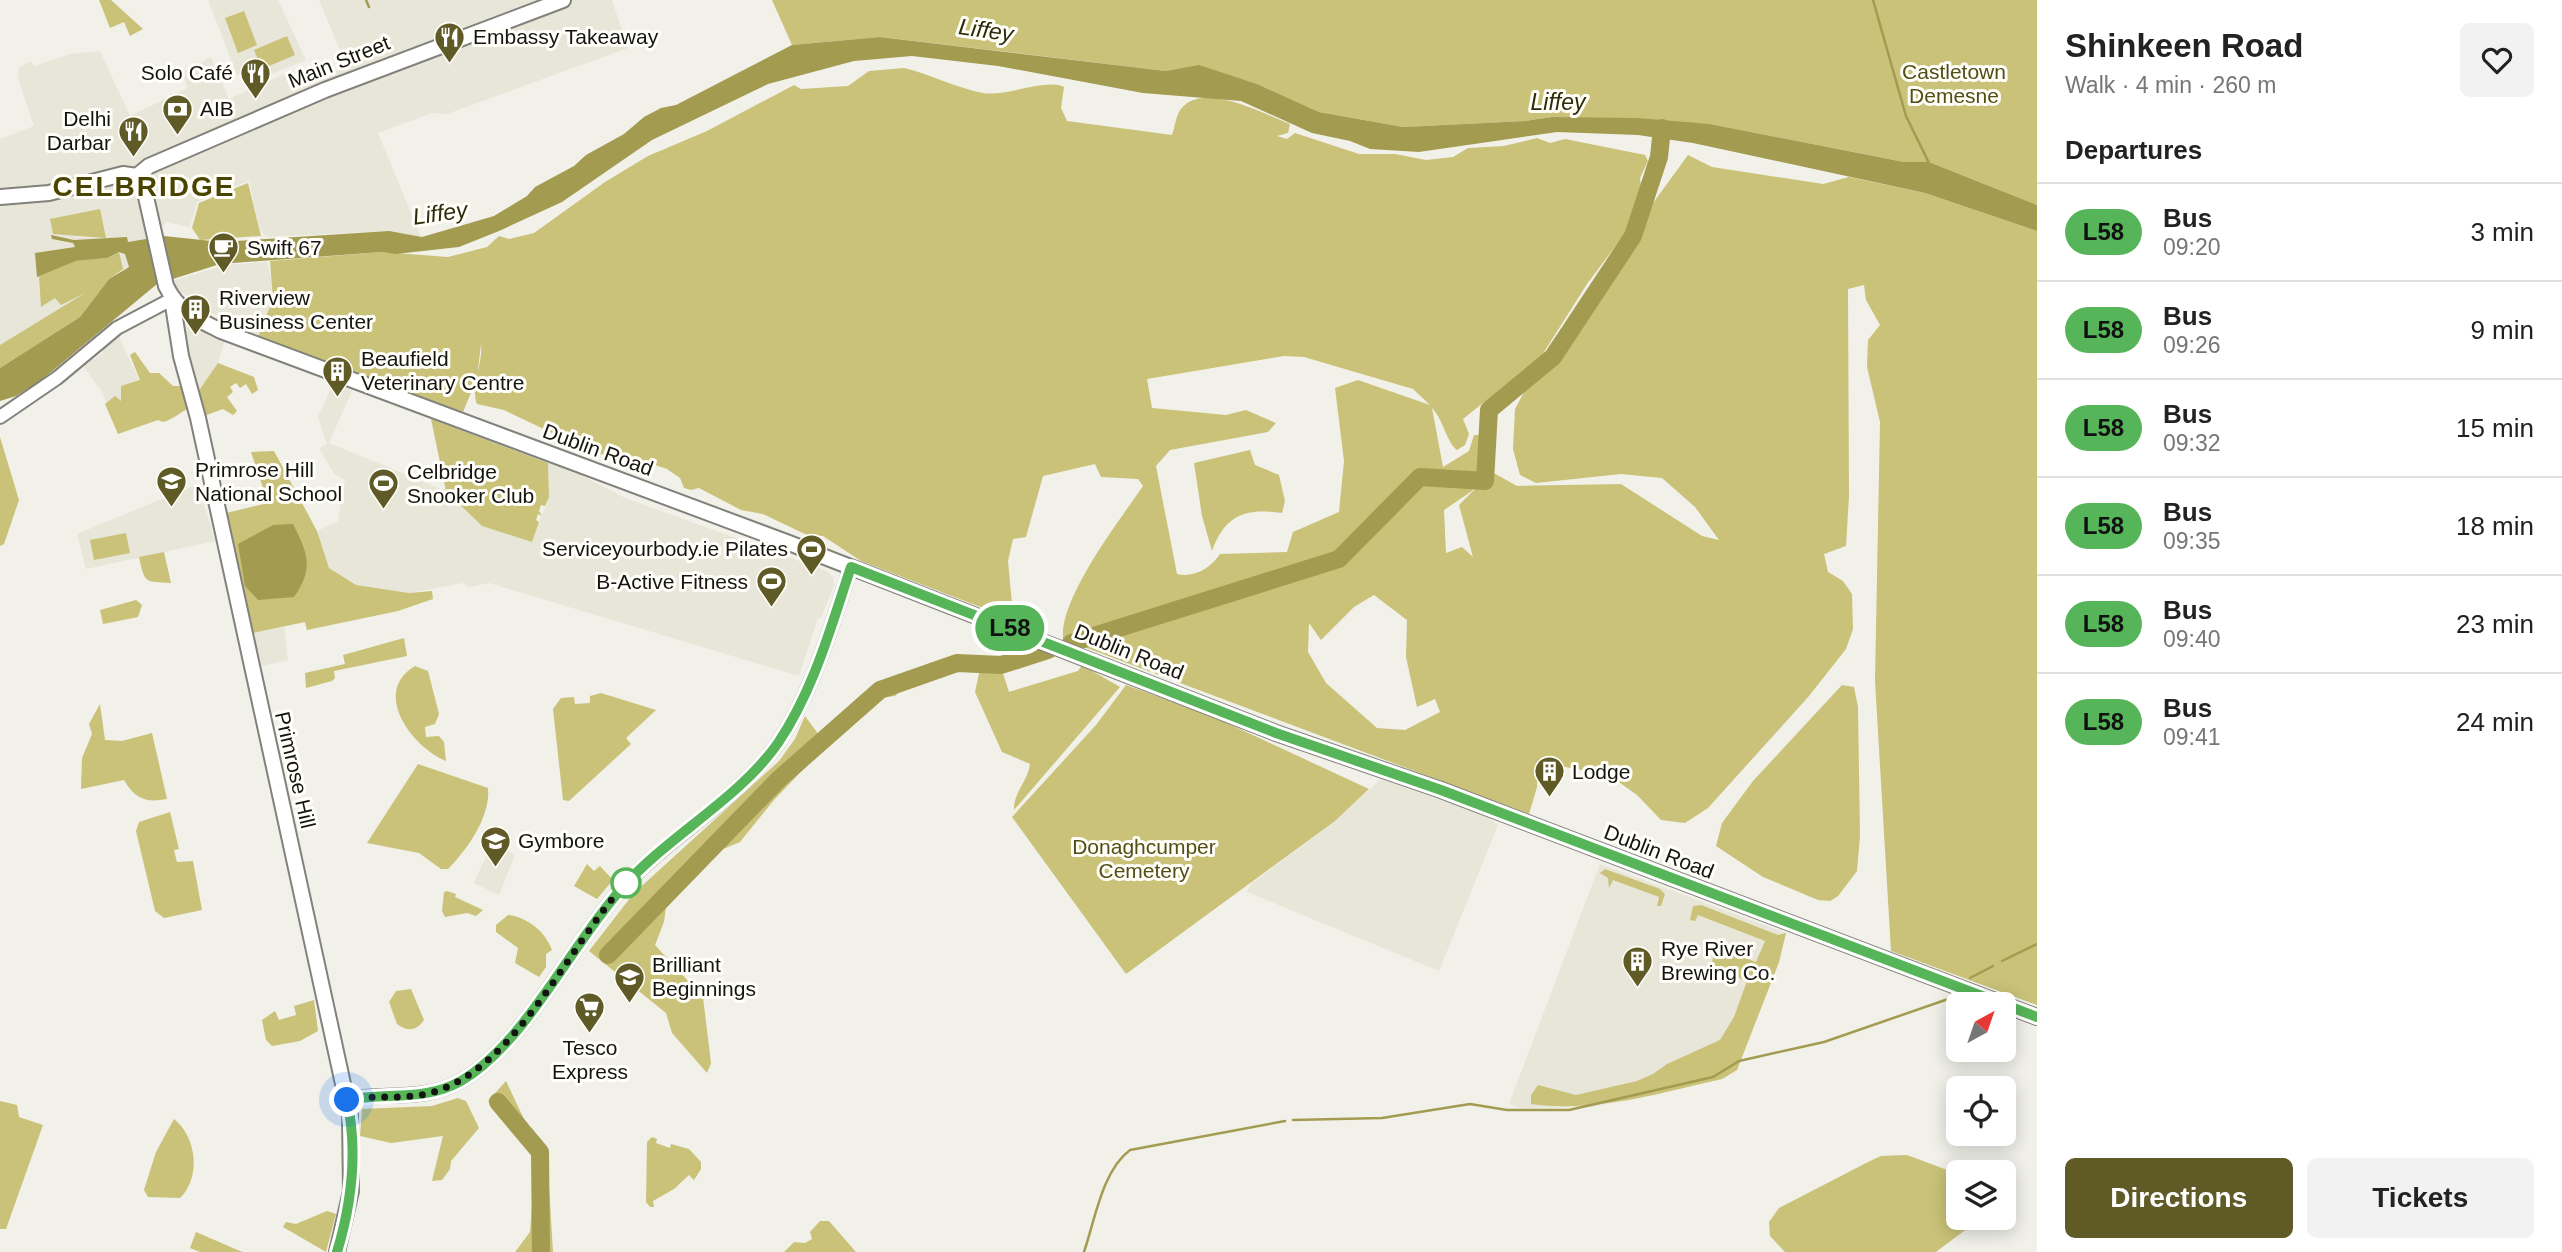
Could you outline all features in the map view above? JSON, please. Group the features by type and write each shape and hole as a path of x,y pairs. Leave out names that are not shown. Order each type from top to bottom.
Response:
{"main road":[{"name":"Main Street","path":"137,176 149,166 325,90 563,0"},
{"path":"0,197 49,193 123,174 137,176"},
{"name":"Primrose Hill","path":"137,176 144,188 217,503 347,1100 353,1142 351,1191 337,1252"},
{"name":"Dublin Road","path":"169,292 181,309 204,322 307,365 851,567 1276,733 1441,790 2037,1017"}],"street":[{"path":"3,415 57,378 117,328 169,292"},
{"path":"347,1100 426,1094 458,1083 493,1057 624,886 746,777 777,744 808,687 851,567"}],"shaded area":[{"path":"208,0 278,0 306,60 264,77 258,67 237,75"},
{"path":"319,0 612,0 628,48 447,114 432,113 378,133 421,237 389,231 266,237 260,230 249,181 197,202 190,227 166,222 155,238 128,242 129,266 0,345 0,139 34,126 18,78 19,67 31,61 34,66 70,54 100,51 130,116 188,88 182,73 211,57 229,99 293,70 301,85 347,67"},
{"path":"880,37 1166,71 1199,65 1257,84 1319,112 1403,127 1525,121 1552,117 1637,118 1710,124 1904,162 1929,162 2037,205 2037,231 1925,193 1693,143 1638,135 1557,132 1419,152 1370,149 1350,141 1312,133 1241,101 1143,93 998,66 912,56 854,61 768,84 652,140 562,202 459,247 396,254 382,252 220,264 157,284 39,382 16,396 0,401 0,368 80,317 109,279 129,267 125,254 119,252 107,258 76,261 37,277 35,253 75,247 73,243 52,239 51,235 74,240 127,237 128,242 164,236 221,242 389,231 422,237 494,216 527,196 535,187 624,134 644,117 661,108 676,105 792,45"},
{"path":"267,262 273,284 273,300 258,337 237,329 234,320 207,312 176,288 172,281 225,265"},
{"path":"181,324 225,340 216,369 198,392"},
{"path":"119,337 142,386 112,418 103,393 82,365 103,354 102,349"},
{"path":"334,381 352,391 329,443 446,491 482,526 532,541 549,497 548,463 573,471 625,498 827,571 833,577 834,585 821,618 818,618 799,676 489,583 469,587 463,583 409,593 356,585 329,568 317,531 338,521 345,480 334,474 319,448 327,444 318,417"},
{"name":"Primrose Hill National School","path":"198,484 215,541 86,569 77,534"},
{"path":"293,524 307,561 300,587 294,597 258,600 245,586 238,544 273,525"},
{"path":"284,627 288,660 262,666 253,633"},
{"path":"1381,779 1485,816 1498,825 1439,971 1247,892 1251,884 1335,821"},
{"name":"Gymbore","path":"492,843 515,855 499,895 474,883"},
{"path":"1600,864 1786,933 1779,962 1737,1070 1722,1079 1592,1107 1521,1108 1509,1104"}],"green space":[{"path":"99,0 111,0 143,29 130,36 124,22 110,28"},
{"name":"Castletown Demesne","path":"772,0 2037,0 2037,205 1929,162 1904,162 1710,124 1552,117 1525,121 1403,127 1319,112 1257,84 1199,66 1166,71 881,37 792,45"},
{"path":"244,11 257,45 238,53 225,18"},
{"path":"287,36 295,55 262,69 254,50"},
{"path":"904,68 963,88 992,94 1056,85 1064,87 1061,108 1067,121 1172,135 1181,109 1191,101 1204,98 1235,102 1290,124 1288,133 1277,136 1287,139 1295,133 1359,154 1395,154 1426,160 1453,157 1468,148 1504,146 1537,138 1550,143 1565,139 1645,155 1648,161 1640,178 1642,197 1632,224 1587,284 1532,371 1506,397 1483,403 1463,419 1469,434 1465,445 1457,450 1432,408 1443,467 1469,451 1474,435 1482,435 1489,468 1472,491 1444,510 1446,553 1462,547 1473,557 1459,505 1492,472 1517,486 1621,484 1702,536 1719,540 1695,507 1662,478 1621,474 1536,483 1520,475 1513,449 1515,409 1549,346 1688,155 1712,167 1823,184 1849,177 1925,193 2037,231 2037,1005 2016,997 2016,992 2002,992 1891,951 1875,681 1880,422 1867,367 1868,340 1880,325 1866,300 1864,285 1848,289 1849,496 1846,546 1824,554 1828,572 1843,581 1852,594 1853,629 1846,649 1809,696 1708,808 1685,823 1661,820 1637,795 1609,775 1538,762 1537,787 1529,814 1063,639 1064,622 1080,582 1143,486 1138,479 1101,477 1095,464 1043,476 1026,537 1013,539 1008,561 1012,604 1001,615 861,561 823,536 807,535 763,514 741,510 699,488 684,488 680,478 667,469 625,455 596,454 504,410 477,404 476,380 463,412 336,369 258,337 273,299 270,261 382,252 448,257 487,247 499,236 509,239 534,233 605,182 648,156 707,131 794,85 801,89 848,86 869,71","holes":["1284,356 1304,357 1413,389 1430,405 1358,380 1335,388 1344,461 1339,512 1293,532 1287,552 1220,554 1202,571 1190,575 1177,574 1156,466 1170,450 1268,432 1276,423 1246,410 1226,415 1152,408 1147,379","1374,595 1407,620 1406,657 1417,707 1435,699 1440,712 1405,730 1377,728 1326,683 1308,652 1309,623 1321,640 1354,607"]},
{"path":"248,183 261,236 200,240 192,228 199,203"},
{"path":"100,209 106,238 53,234 50,219"},
{"path":"119,252 123,269 109,279 80,317 0,368 0,345 85,293 61,305 55,298 41,307 39,276 76,261 107,258"},
{"path":"135,352 150,373 159,373 173,386 185,386 184,394 190,408 167,421 158,420 118,434 105,404 115,396 121,401 121,386 140,380 130,355"},
{"path":"218,363 254,377 258,390 252,394 246,384 240,388 236,383 230,387 233,392 227,397 237,411 233,415 223,409 204,416 198,392"},
{"path":"431,419 548,463 549,497 545,506 541,505 539,511 542,516 538,514 536,520 539,522 532,542 482,526 446,491"},
{"path":"0,437 19,500 4,544 0,546"},
{"path":"1250,450 1255,465 1279,475 1285,501 1282,513 1257,512 1238,517 1223,529 1212,551 1202,516 1194,463"},
{"path":"274,451 317,531 329,568 356,585 409,593 432,591 433,599 398,611 307,630 305,622 253,633 226,513 268,503 251,452"},
{"path":"126,533 130,553 94,560 90,540"},
{"path":"164,552 171,583 148,580 143,573 139,557"},
{"path":"136,600 142,605 138,617 103,624 100,610"},
{"path":"404,638 407,656 334,671 335,678 332,681 306,688 305,673 345,664 343,655"},
{"path":"932,662 895,696 878,698 835,736 774,800 740,842 711,854 668,892 664,922 655,945 703,997 711,1063 707,1073 672,1033 666,1013 589,951 634,893 779,761 795,739 805,716 819,735 855,704"},
{"path":"981,664 1000,664 1009,692 1078,671 1082,665 1120,687 1014,810 1030,764 1002,752 975,692"},
{"path":"415,666 428,671 439,714 435,724 425,727 426,737 439,736 444,742 446,761 421,744 401,718 396,690 402,677"},
{"name":"Donaghcumper Cemetery","path":"1126,685 1216,718 1369,789 1335,821 1126,974 1012,817 1096,725"},
{"path":"1842,685 1854,687 1858,707 1860,836 1857,871 1838,896 1830,901 1818,900 1763,877 1716,846 1722,823 1753,781"},
{"path":"601,693 656,710 626,738 631,744 569,801 563,800 553,709 561,698 574,697 575,704 590,703 590,696"},
{"path":"100,704 105,740 122,741 152,733 167,799 142,798 132,792 124,780 81,789 82,758 92,734 89,724"},
{"path":"418,764 488,788 482,821 463,852 448,869 441,869 419,853 367,843"},
{"path":"170,812 179,849 174,850 177,862 193,861 202,910 164,918 155,911 136,831 139,822"},
{"path":"587,864 594,871 600,866 613,880 597,899 574,886"},
{"path":"1605,869 1660,889 1665,894 1661,906 1657,906 1659,897 1613,880 1609,888 1608,878 1600,873"},
{"path":"447,891 483,910 476,916 467,913 445,917 442,911 444,892"},
{"path":"1701,905 1778,935 1786,933 1779,962 1737,1070 1722,1079 1603,1104 1531,1104 1531,1095 1538,1085 1576,1095 1637,1081 1720,1040 1734,1017 1747,981 1711,967 1715,949 1756,962 1765,941 1698,915 1695,921 1690,920 1693,906"},
{"path":"508,915 528,922 540,931 549,943 552,950 546,954 546,967 539,977 515,963 518,948 496,932 496,925"},
{"path":"411,989 424,1020 415,1028 408,1029 397,1024 389,1002 396,991"},
{"path":"314,1000 318,1031 300,1041 272,1046 266,1040 262,1020 275,1011 279,1020 296,1015 294,1006"},
{"path":"506,1081 523,1117 547,1154 553,1252 515,1252 530,1232 536,1154 488,1101"},
{"path":"458,1098 466,1101 479,1128 451,1161 450,1169 442,1180 432,1181 443,1136 391,1143 360,1136 362,1109 432,1106"},
{"path":"0,1101 17,1105 19,1117 43,1125 6,1229 0,1229"},
{"path":"174,1119 188,1136 192,1147 194,1158 191,1180 180,1198 148,1197 144,1190 156,1152"},
{"path":"652,1137 657,1139 656,1143 670,1148 671,1144 689,1149 701,1162 701,1169 694,1180 689,1175 674,1189 653,1201 654,1207 650,1207 646,1202 647,1142"},
{"path":"1907,1155 1946,1170 1946,1230 1965,1230 1936,1252 1785,1252 1770,1236 1769,1222 1779,1208 1881,1156"},
{"path":"327,1211 336,1214 326,1252 283,1227 286,1222 296,1224"},
{"path":"820,1221 829,1221 856,1252 784,1252 794,1242 805,1243 812,1239 810,1232"},
{"path":"196,1232 243,1252 200,1252 190,1248"}],"waterway":[{"path":"366,0 369,7"},
{"path":"1873,0 1906,116 1930,165"},
{"path":"1071,643 1339,559 1420,477 1485,481 1489,410 1553,357 1633,236 1659,157 1662,128"},
{"path":"608,955 779,779 880,690 957,663 1001,665 1048,650"},
{"path":"2002,961 2037,944"},
{"path":"1970,978 1993,966"},
{"path":"1293,1120 1382,1118 1470,1104 1507,1110 1569,1110 1713,1077 1739,1061 1824,1042 1946,1000"},
{"path":"498,1102 540,1152 541,1252"},
{"path":"1084,1252 1106,1183 1120,1159 1130,1150 1285,1121"}],"bus line":[{"name":"L58","path":"337,1252 351,1191 353,1142 347,1100 372,1096 410,1097 438,1091 476,1072 493,1057 513,1035 606,906 624,886 764,761 777,744 808,687 851,567 1276,733 1441,790 2037,1017"}],"place":[{"name":"Embassy Takeaway","path":"450,64"},
{"name":"Solo Café","path":"256,100"},
{"name":"AIB","path":"177,136"},
{"name":"Delhi Darbar","path":"134,158"},
{"name":"Swift 67","path":"224,275"},
{"name":"Riverview Business Center","path":"196,337"},
{"name":"Beaufield Veterinary Centre","path":"338,398"},
{"name":"Primrose Hill National School","path":"172,509"},
{"name":"Celbridge Snooker Club","path":"384,511"},
{"name":"Serviceyourbody.ie Pilates","path":"811,576"},
{"name":"B-Active Fitness","path":"771,609"},
{"name":"Lodge","path":"1549,799"},
{"name":"Gymbore","path":"495,868"},
{"name":"Rye River Brewing Co.","path":"1638,988"},
{"name":"Brilliant Beginnings","path":"629,1004"},
{"name":"Tesco Express","path":"590,1035"}],"district":[{"name":"CELBRIDGE","path":"144,186"}],"route":[{"path":"347,1100 426,1094 458,1083 476,1072 513,1035 606,906 626,883"}],"water label":[{"name":"Liffey","path":"986,30"},
{"name":"Liffey","path":"1558,102"},
{"name":"Liffey","path":"440,213"}]}
